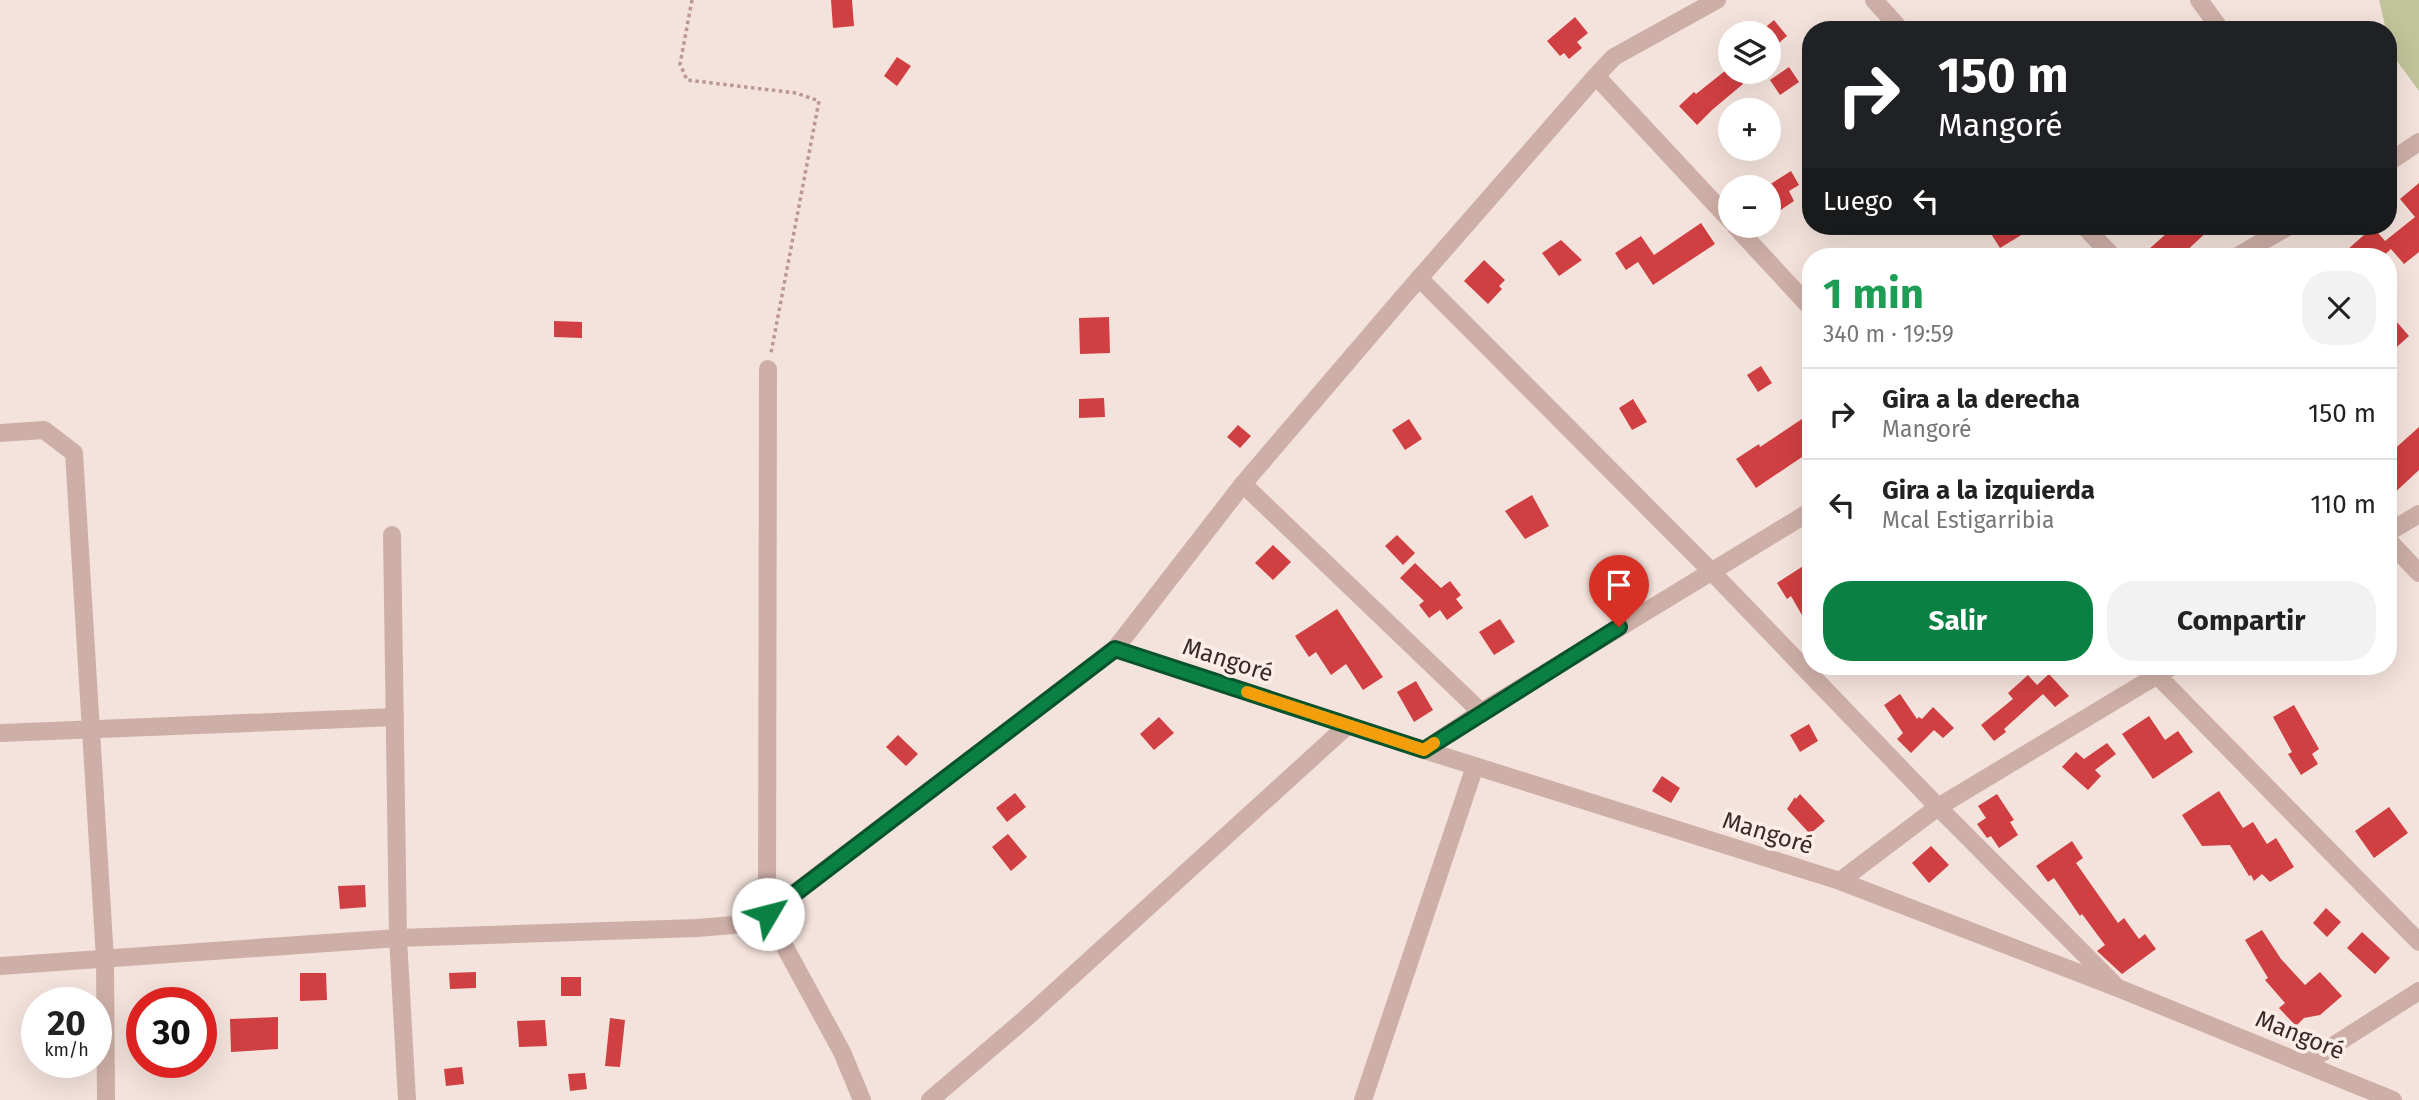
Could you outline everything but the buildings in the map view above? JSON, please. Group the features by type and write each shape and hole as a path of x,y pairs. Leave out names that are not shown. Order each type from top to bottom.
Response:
{"street":[{"path":"0,965 397,938 696,928 733,925 768,914 1115,649 1243,484 1596,76 1615,57 1717,0"},
{"path":"1874,0 1893,21"},
{"path":"2199,0 2214,21"},
{"path":"1596,76 1718,207"},
{"path":"2397,157 2419,142"},
{"path":"2092,235 2105,248"},
{"path":"2251,248 2274,235"},
{"path":"1746,238 1802,297"},
{"path":"1419,278 1802,666"},
{"path":"768,369 768,914 842,1052 862,1100"},
{"path":"0,433 44,430 74,453 105,959 106,1100"},
{"path":"1243,484 1481,712"},
{"path":"2397,527 2419,514"},
{"path":"1424,750 1481,712 1802,516"},
{"path":"392,536 397,938 407,1100"},
{"path":"2397,550 2419,573"},
{"name":"Mangoré","path":"1115,649 1348,726 1840,881 2118,988 2393,1100"},
{"path":"1811,675 2118,988"},
{"path":"1840,881 1938,807 2151,675"},
{"path":"2164,675 2419,942"},
{"path":"0,733 395,717"},
{"path":"930,1100 1025,1019 1348,726"},
{"path":"1363,1100 1475,766"},
{"path":"2306,1063 2419,991"}],"path":[{"path":"692,0 680,64 687,80 796,93 819,101 768,369"}],"green space":[{"path":"2379,0 2419,0 2419,91 2397,61 2397,21 2384,21"}],"slow traffic":[{"path":"1247,692 1424,750 1434,743"}],"route":[{"path":"768,914 1115,649 1424,750 1619,627"}]}
